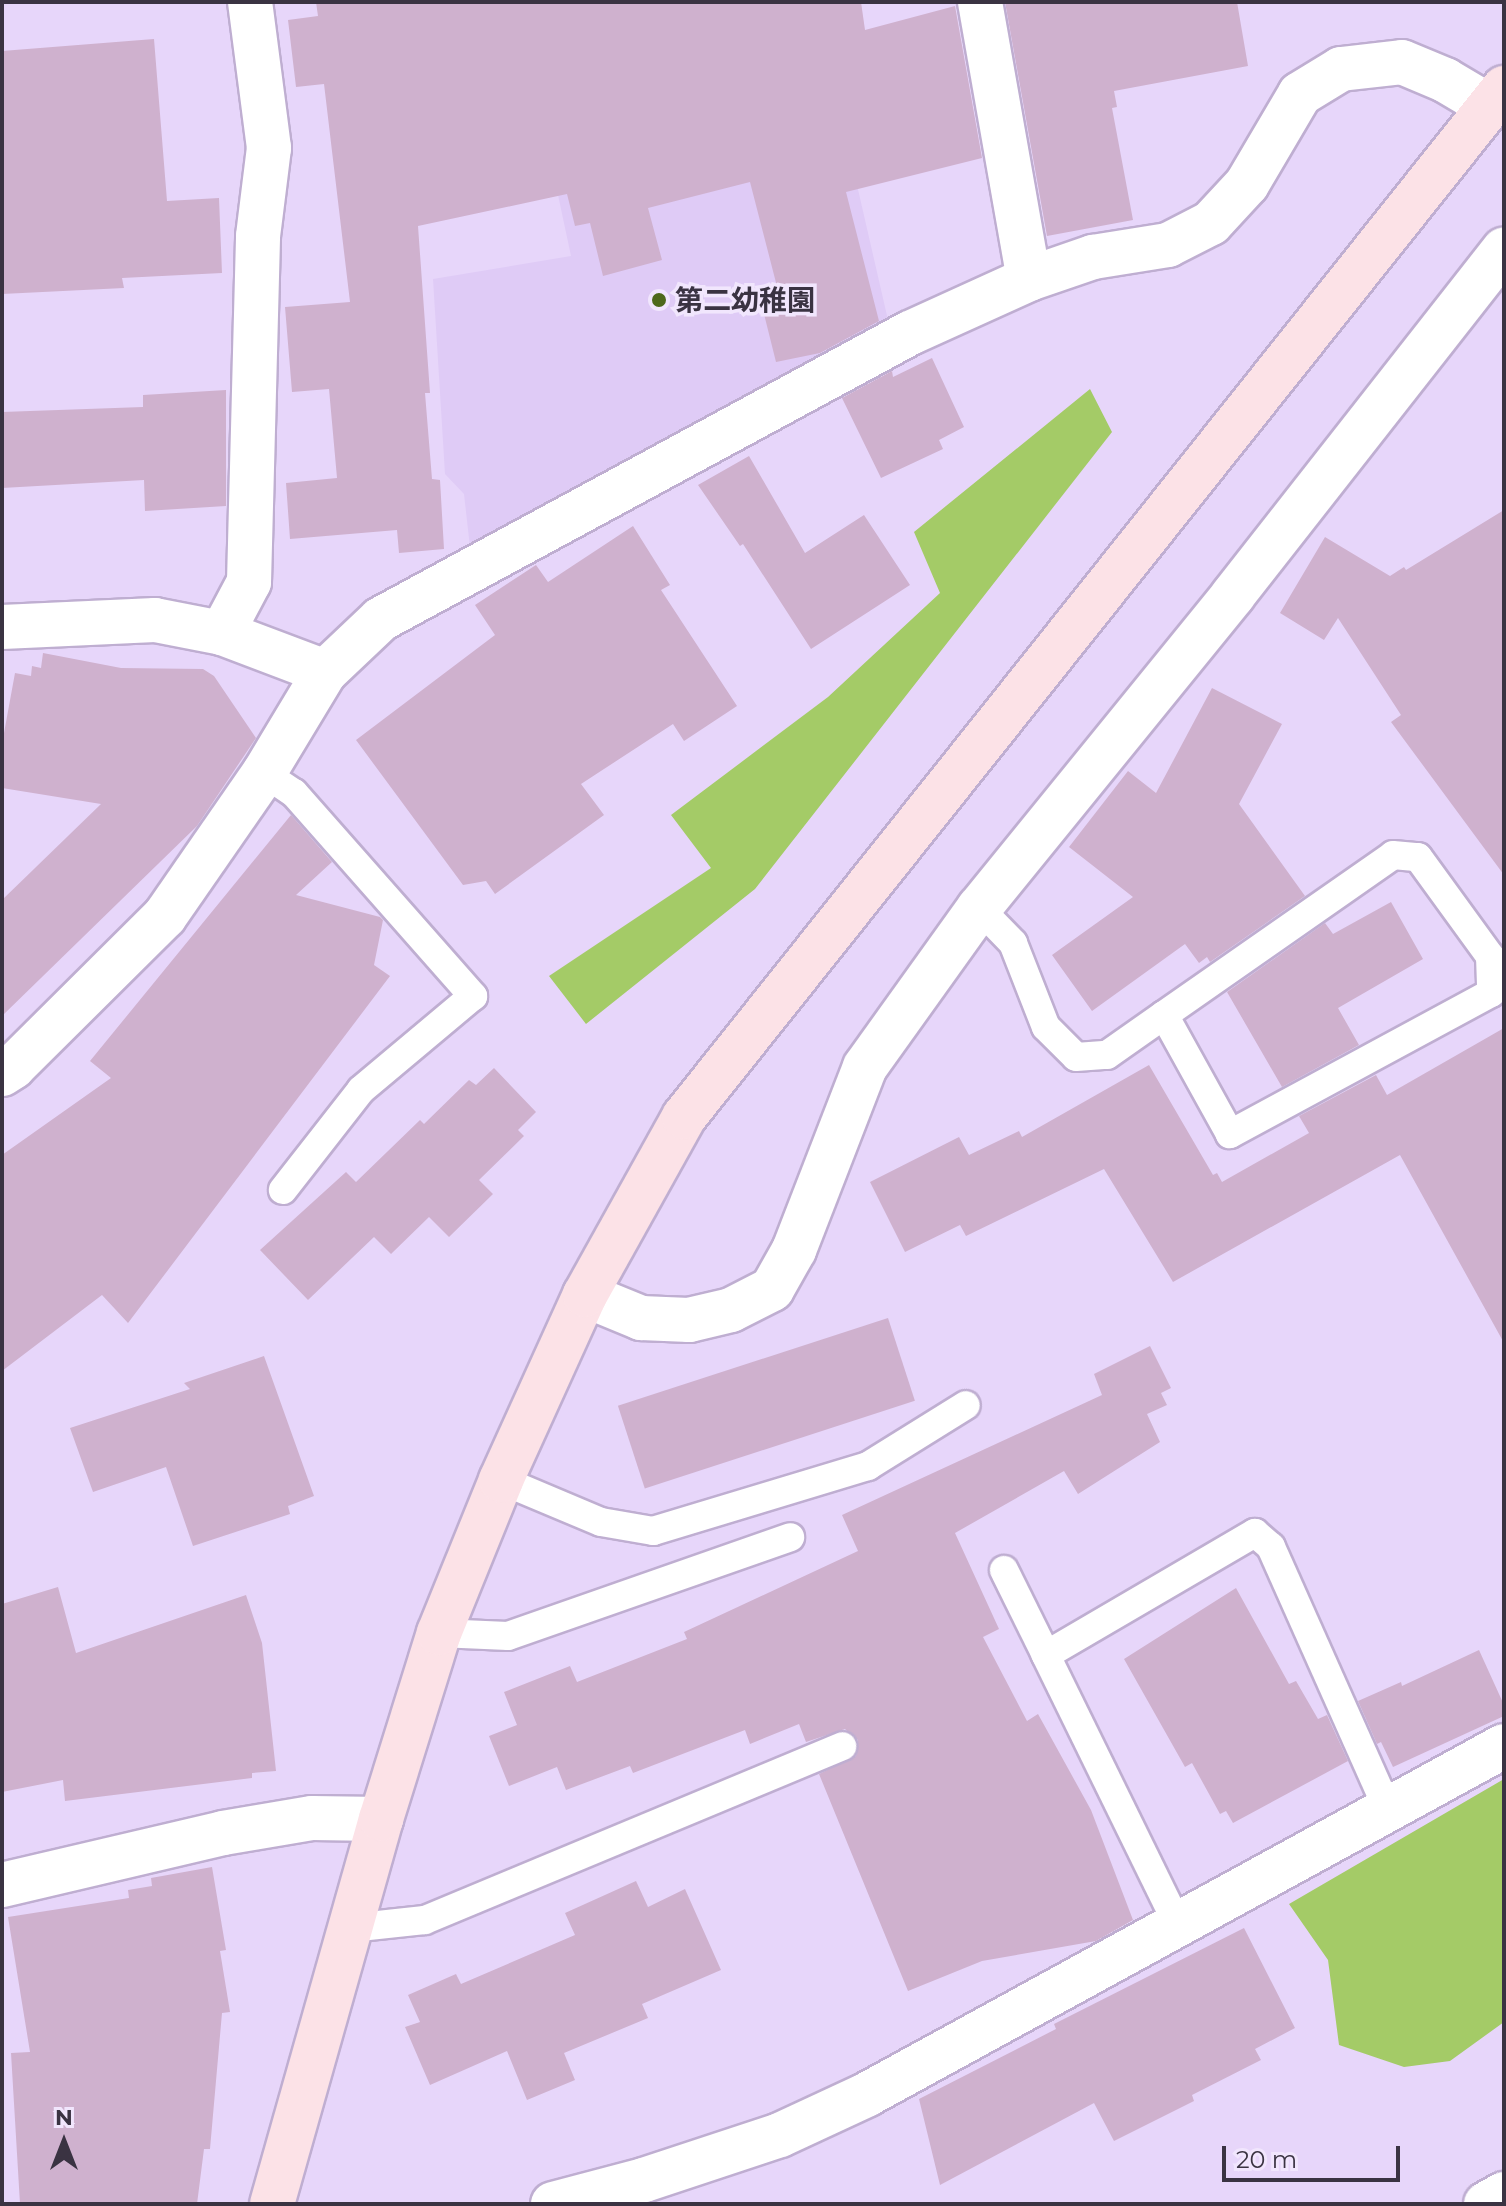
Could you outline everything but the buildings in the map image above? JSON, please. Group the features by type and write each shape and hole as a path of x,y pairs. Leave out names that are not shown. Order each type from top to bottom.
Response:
{"street":[{"path":"222,633 249,582 258,236 269,148 250,2"},
{"path":"980,2 1029,279"},
{"path":"2,1074 13,1067 165,916 264,773 325,672 381,619 910,333 1029,279 1093,257 1168,245 1211,223 1247,184 1300,94 1341,69 1402,62 1497,97 684,1117 585,1295 501,1480 439,1633 381,1819 272,2204"},
{"path":"585,1295 641,1318 689,1320 731,1310 772,1289 794,1250 865,1067 979,908 1243,583 1504,250"},
{"path":"2,627 155,620 222,633 325,672"},
{"path":"553,2204 644,2180 780,2135 866,2095 1504,1746"},
{"path":"2,1885 238,1830 312,1818 381,1819"},
{"path":"1486,2204 1504,2194"}],"lane":[{"path":"264,773 294,793 473,996 361,1090 283,1190"},
{"path":"979,908 1013,943 1046,1027 1076,1057 1107,1055 1164,1015 1393,855 1418,857 1490,956 1491,993 1230,1134 1164,1015"},
{"path":"501,1480 601,1522 653,1531 868,1466 966,1405"},
{"path":"1046,1655 1255,1533 1271,1547 1388,1810"},
{"path":"439,1633 508,1636 790,1537"},
{"path":"1004,1570 1178,1925"},
{"path":"350,1928 425,1920 842,1746"}],"shaded area":[{"name":"第二幼稚園","path":"823,37 888,320 470,547 464,494 445,474 433,279 571,256 541,115"}],"green space":[{"path":"1090,389 1112,432 755,889 586,1024 549,976 711,868 671,815 828,697 940,593 914,532"},
{"path":"1504,1779 1504,2022 1450,2061 1404,2067 1339,2045 1328,1960 1289,1904"}],"place":[{"name":"第二幼稚園","path":"659,300"}]}
